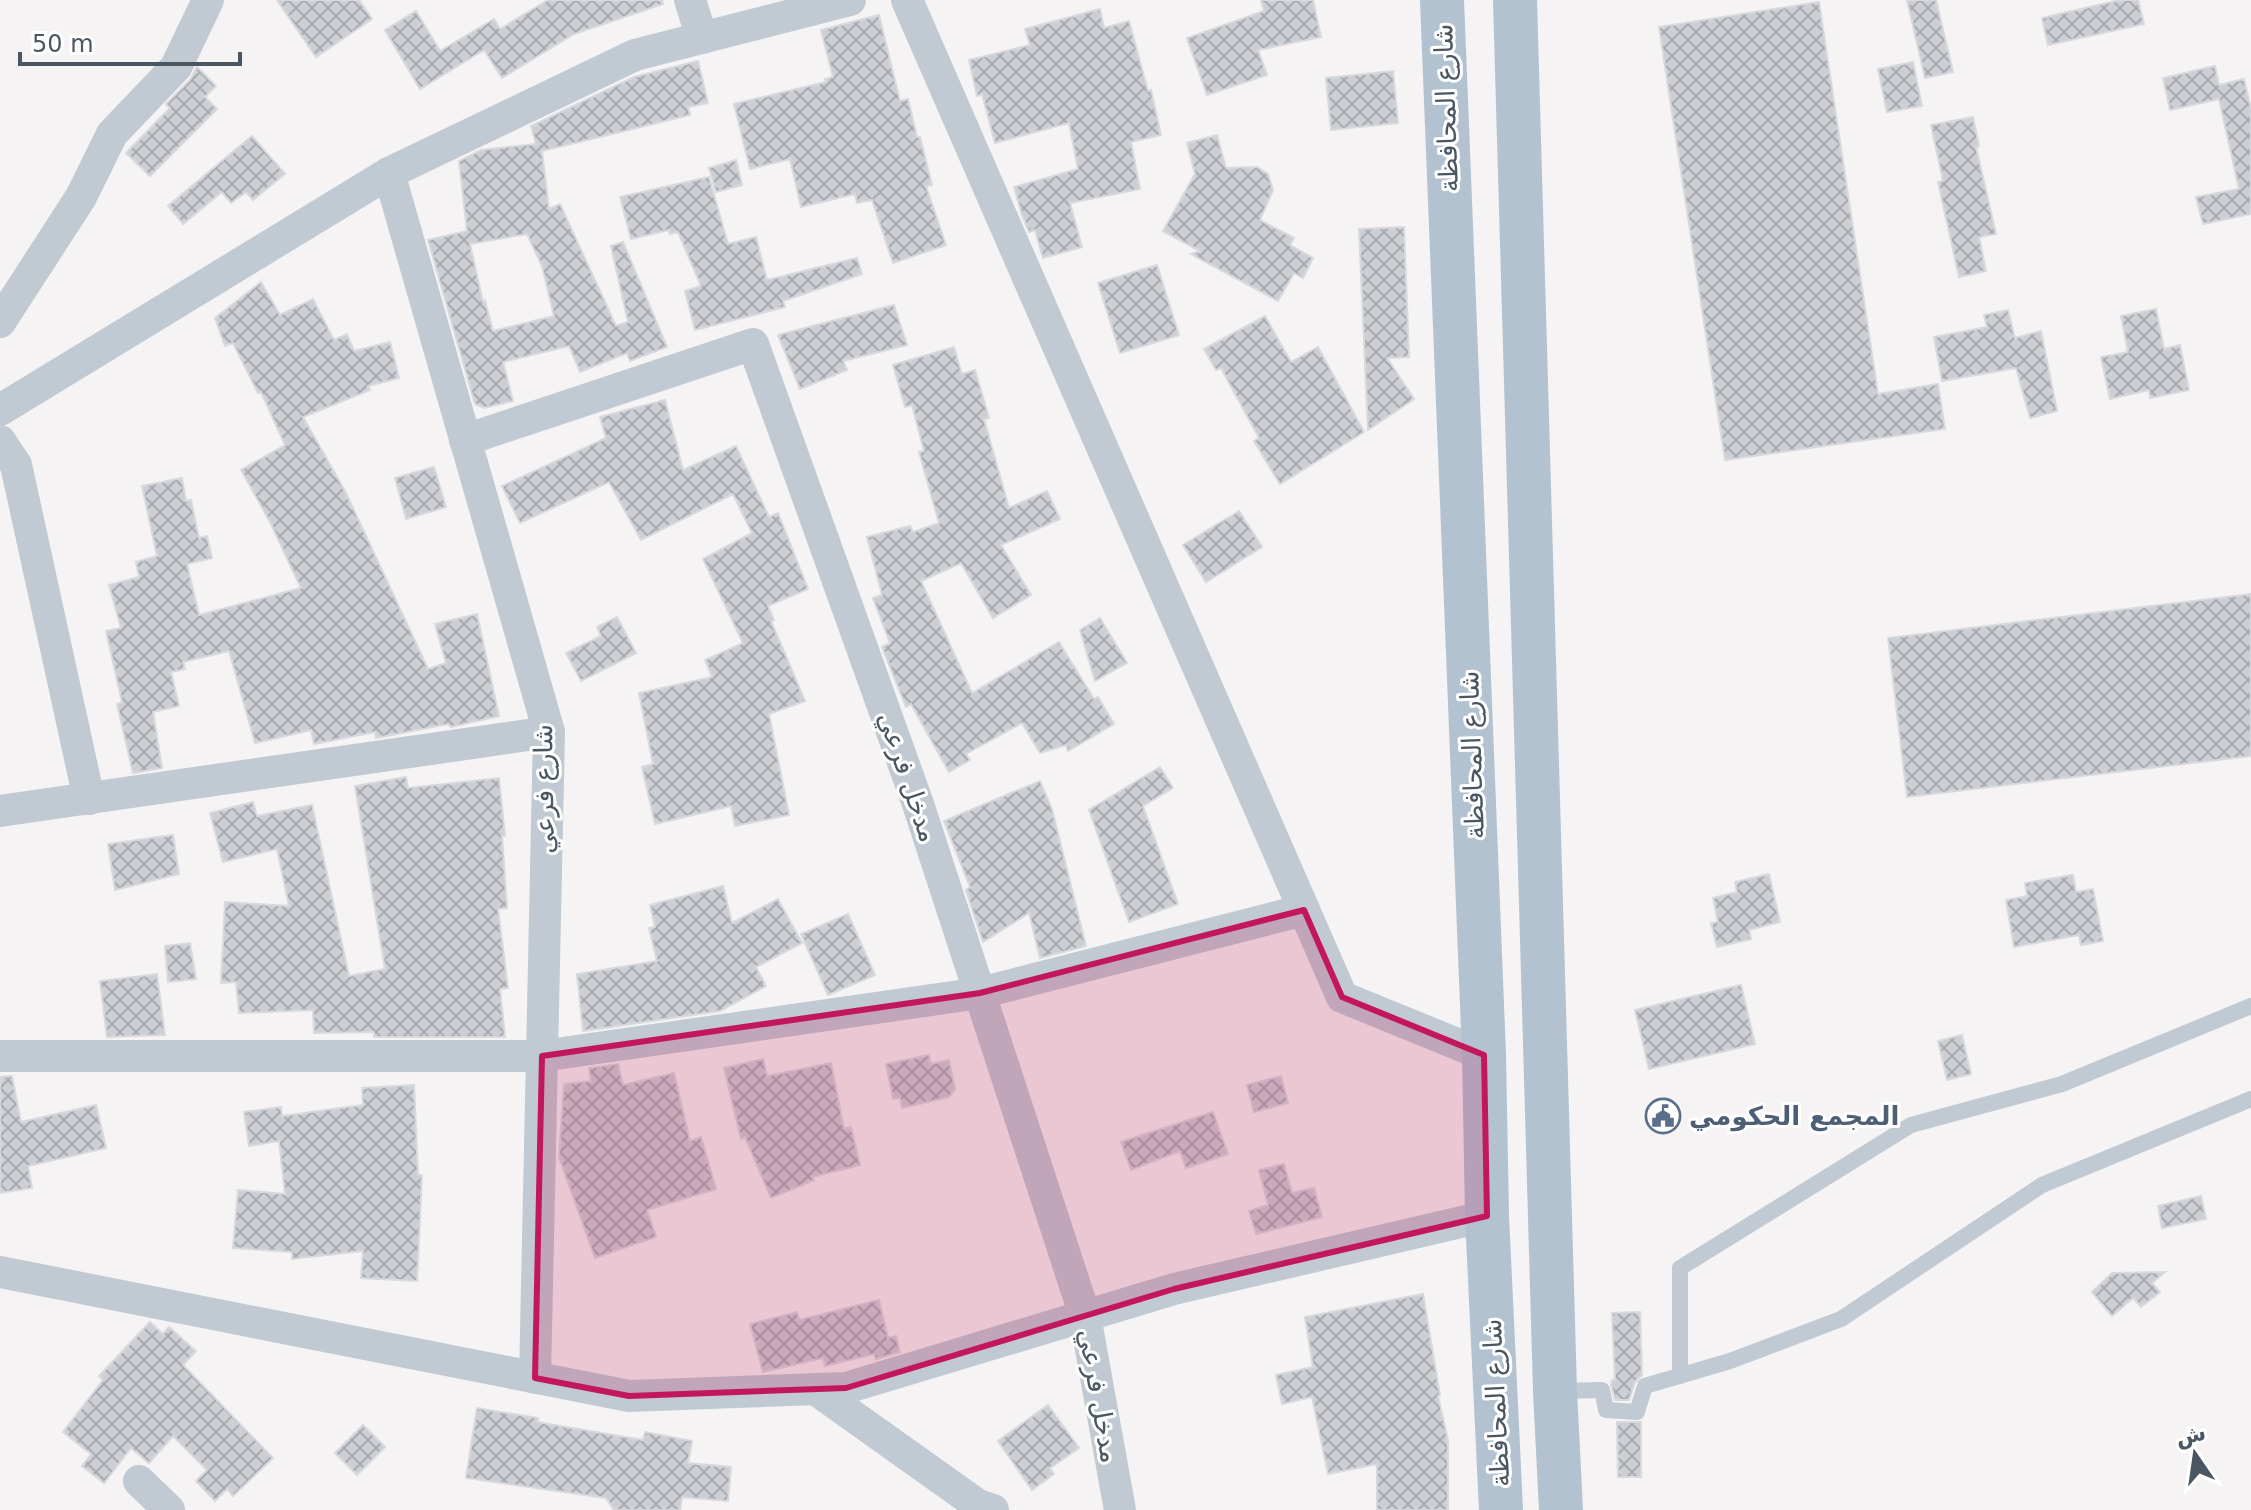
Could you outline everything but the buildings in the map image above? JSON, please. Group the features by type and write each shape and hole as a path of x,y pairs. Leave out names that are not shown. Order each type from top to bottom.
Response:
{"main road":[{"name":"شارع المحافظة","path":"1442,0 1484,1055 1487,1216 1501,1510"},
{"path":"1515,0 1561,1510"},
{"path":"1496,1392 1555,1391"}],"street":[{"path":"0,322 81,197 112,134 176,67 208,0"},
{"path":"690,0 702,38"},
{"path":"0,410 389,173 635,55 850,0"},
{"path":"907,0 1342,997 1484,1055"},
{"name":"شارع فرعي","path":"389,173 549,732 535,1378"},
{"name":"مدخل فرعي","path":"465,440 753,344 918,804 1085,1316 1120,1510"},
{"path":"0,441 16,465 89,799"},
{"path":"0,811 549,732"},
{"path":"0,1056 542,1056 980,993 1304,910"},
{"path":"0,1272 629,1396 846,1388 1174,1289 1487,1216"},
{"path":"815,1389 978,1505 993,1510"},
{"path":"139,1481 169,1510"}],"lane":[{"path":"1680,1376 1680,1268 1911,1125 2062,1084 2251,1006"},
{"path":"1555,1391 1602,1390 1606,1410 1637,1412 1645,1386 1730,1361 1841,1319 2042,1185 2251,1099"}],"highlighted area":[{"path":"1304,910 1342,997 1484,1055 1487,1216 1174,1289 846,1388 629,1396 535,1378 542,1056 980,993"}],"place":[{"name":"المجمع الحكومي","path":"1663,1116"}]}
